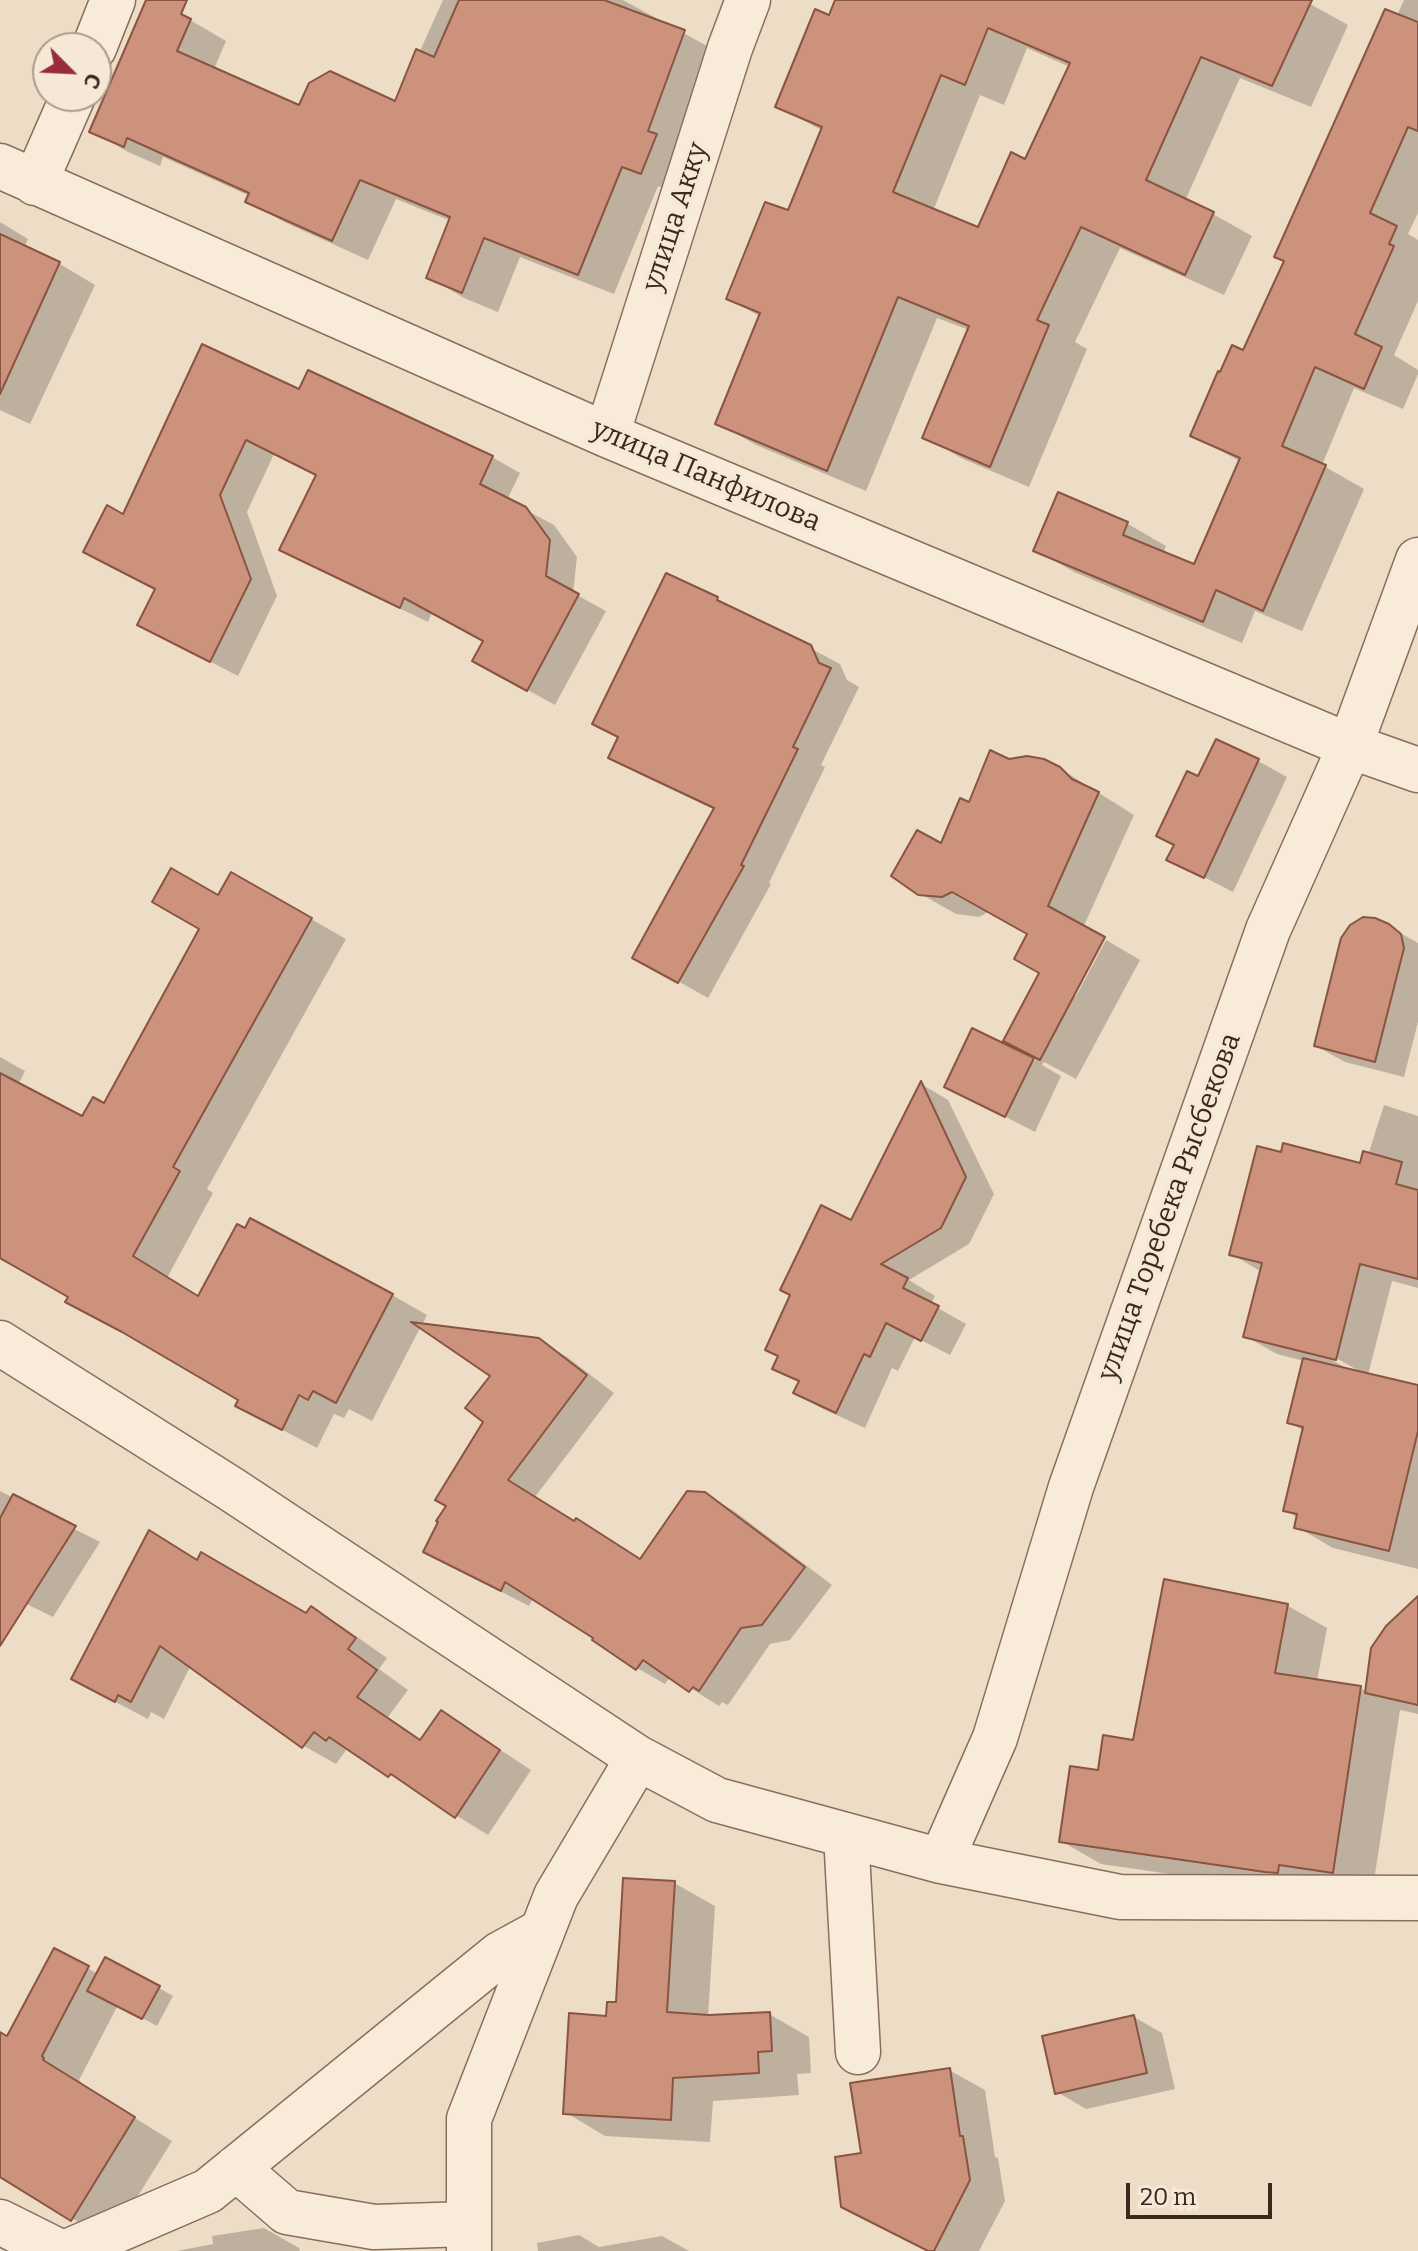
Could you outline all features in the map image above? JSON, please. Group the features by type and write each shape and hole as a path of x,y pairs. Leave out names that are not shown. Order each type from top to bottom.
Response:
{"street":[{"path":"100,32 113,0"},
{"name":"улица Акку","path":"607,435 725,63 748,0"},
{"path":"18,175 62,112"},
{"name":"улица Панфилова","path":"18,175 607,435 1350,746 1418,770"},
{"name":"улица Торебека Рысбекова","path":"941,1861 995,1738 1071,1487 1268,930 1350,746 1418,560"},
{"path":"0,1343 231,1489 638,1758 717,1800 941,1861 1120,1897 1418,1898"},
{"path":"236,2168 287,2212 374,2227 469,2237 469,2119 556,1896 638,1758"},
{"path":"846,1835 858,2052"},
{"path":"69,2251 208,2191 500,1954 542,1931"},
{"path":"0,2222 58,2251"}],"building":[{"path":"146,0 187,0 181,14 191,19 177,51 299,105 309,83 330,71 395,101 416,49 434,57 459,0 604,0 685,30 648,131 657,134 641,174 622,167 578,275 484,238 462,293 426,278 450,217 360,180 332,241 245,202 249,193 127,138 124,147 89,132 98,112 112,112 112,79"},
{"path":"835,0 1312,0 1272,86 1201,57 1146,180 1214,212 1185,275 1081,227 1037,320 1049,325 990,467 922,438 969,326 898,297 827,471 715,424 760,313 726,299 765,202 788,210 822,127 775,107 815,9 829,15","holes":["988,28 1070,63 1025,159 1011,152 978,227 893,192 941,75 965,85"]},
{"path":"1385,9 1418,22 1418,131 1408,127 1370,213 1397,226 1389,244 1394,246 1355,334 1382,347 1364,389 1315,367 1282,446 1326,465 1263,611 1216,590 1203,622 1033,551 1058,492 1128,522 1123,535 1194,564 1240,458 1190,436 1218,371 1232,345 1243,350 1284,261 1274,257"},
{"path":"0,234 60,262 0,394"},
{"path":"202,344 299,389 308,370 493,456 480,484 526,507 550,540 546,576 579,594 527,691 472,661 483,641 404,598 400,608 279,550 316,475 246,440 220,495 251,579 210,662 137,625 155,589 83,552 107,505 123,514"},
{"path":"666,573 811,645 819,663 831,668 793,747 798,749 741,865 744,866 678,983 632,958 714,808 608,758 618,737 592,724"},
{"path":"1216,739 1259,759 1204,878 1166,860 1174,845 1156,836 1187,771 1198,776"},
{"path":"990,750 1009,759 1027,756 1044,759 1060,767 1072,779 1099,792 1048,906 1105,937 1040,1060 1003,1041 1039,973 1014,959 1027,934 952,892 942,897 918,895 891,876 917,830 941,843 960,798 969,802"},
{"path":"171,868 218,895 231,872 312,918 173,1167 180,1171 133,1256 198,1296 237,1224 245,1228 250,1218 393,1294 336,1403 313,1391 308,1400 299,1395 282,1430 235,1406 238,1400 65,1302 68,1297 0,1258 0,1073 82,1116 93,1097 104,1103 199,929 152,902"},
{"path":"1363,917 1389,924 1401,934 1404,948 1375,1062 1314,1046 1341,938 1350,925"},
{"path":"972,1028 1034,1058 1005,1117 944,1087"},
{"path":"921,1081 966,1177 941,1228 881,1264 908,1278 903,1288 939,1306 921,1341 886,1323 870,1357 864,1354 836,1413 793,1393 799,1381 772,1369 778,1356 765,1350 790,1295 780,1290 821,1205 851,1220"},
{"path":"1283,1143 1360,1163 1363,1151 1402,1162 1396,1184 1418,1190 1418,1279 1360,1264 1336,1360 1243,1337 1262,1263 1229,1255 1257,1146 1281,1152"},
{"path":"411,1322 539,1338 587,1375 508,1480 640,1559 687,1491 705,1492 805,1567 762,1625 741,1628 699,1691 693,1687 689,1692 643,1660 636,1670 593,1638 505,1582 501,1591 423,1552 446,1506 435,1500 483,1422 465,1408 490,1376"},
{"path":"1303,1358 1418,1385 1418,1431 1389,1551 1294,1528 1297,1514 1283,1511 1303,1427 1287,1423"},
{"path":"13,1494 76,1526 0,1646 0,1518"},
{"path":"149,1530 197,1560 201,1552 306,1613 311,1606 356,1638 348,1649 377,1670 357,1697 420,1740 441,1710 500,1750 455,1818 391,1774 388,1777 329,1737 326,1741 314,1732 302,1748 160,1646 131,1702 118,1695 115,1702 71,1679"},
{"path":"1164,1579 1288,1604 1275,1673 1361,1686 1333,1873 1279,1865 1278,1873 1265,1872 1059,1842 1070,1766 1098,1770 1103,1735 1133,1740"},
{"path":"1418,1596 1418,1705 1365,1693 1371,1648 1386,1626"},
{"path":"623,1878 675,1881 667,2012 709,2015 770,2012 772,2051 758,2052 759,2073 673,2078 671,2120 563,2114 569,2013 606,2016 607,2002 616,2002"},
{"path":"54,1948 89,1966 42,2056 43,2060 135,2117 71,2221 0,2177 0,2032 7,2036"},
{"path":"105,1957 160,1986 142,2019 87,1991"},
{"path":"1134,2015 1147,2073 1055,2094 1042,2036"},
{"path":"950,2068 970,2180 934,2251 928,2251 841,2207 835,2157 861,2153 850,2083"}]}
